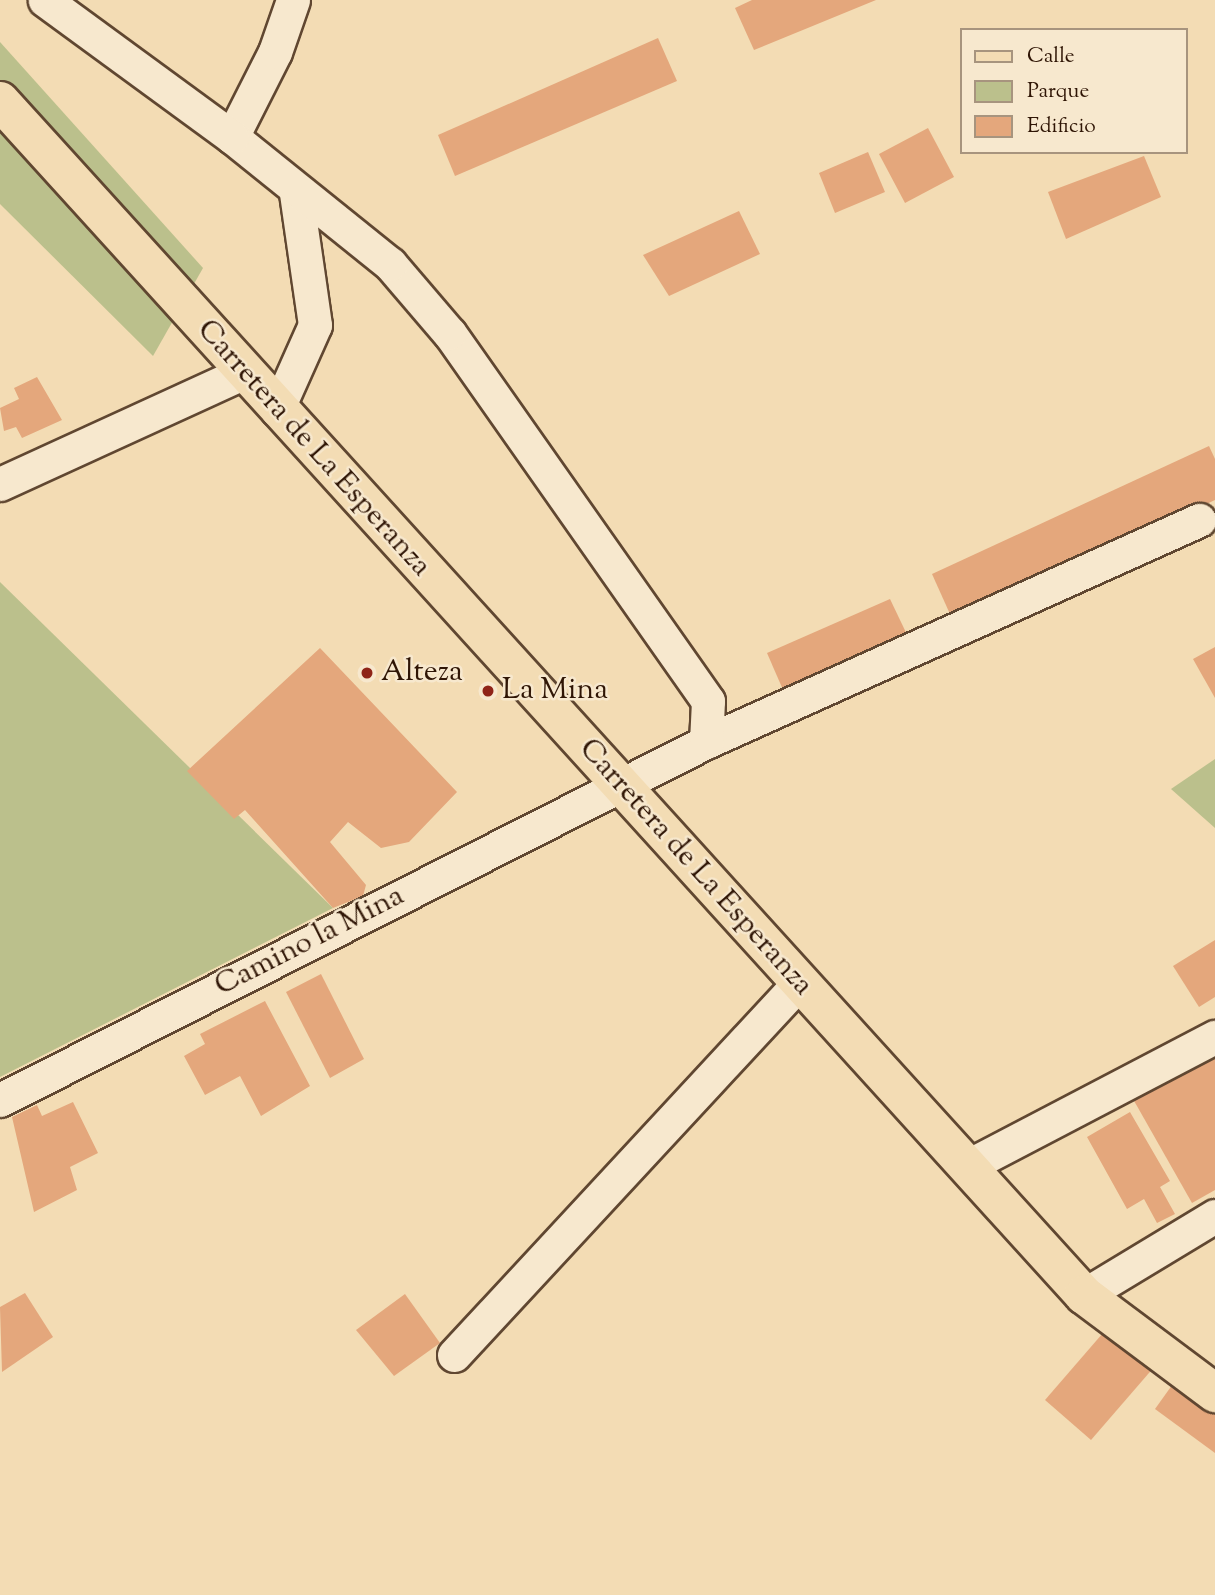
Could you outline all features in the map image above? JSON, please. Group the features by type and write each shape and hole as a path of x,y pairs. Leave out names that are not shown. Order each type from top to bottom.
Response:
{"main road":[{"name":"Carretera de La Esperanza","path":"0,101 243,373 620,783 1084,1295 1215,1393"}],"street":[{"path":"46,0 232,137 296,193 390,264 449,333 708,701 706,742"},
{"path":"232,137 275,52 293,0"},
{"path":"277,410 315,325 296,193"},
{"path":"0,484 243,373"},
{"name":"Camino la Mina","path":"0,1100 620,783 1199,520"},
{"path":"454,1355 799,983"},
{"path":"966,1167 1215,1037"},
{"path":"1084,1295 1215,1216"}],"green space":[{"path":"0,42 203,268 153,356 0,204"},
{"path":"0,582 333,908 0,1077"},
{"path":"1215,759 1215,828 1171,789"}],"building":[{"path":"752,0 876,0 754,50 735,8"},
{"path":"658,38 677,81 455,176 438,135"},
{"path":"928,128 954,177 905,203 879,154"},
{"path":"868,152 885,192 835,213 819,173"},
{"path":"1144,156 1161,197 1066,239 1048,192"},
{"path":"739,211 760,254 669,296 643,255"},
{"path":"37,377 62,420 22,438 16,427 4,431 0,408 19,399 14,388"},
{"path":"1209,446 1215,459 1215,500 954,623 932,574"},
{"path":"890,599 911,643 787,699 767,653"},
{"path":"1215,647 1215,698 1193,659"},
{"path":"320,648 457,792 409,842 381,848 348,822 330,842 366,885 363,896 333,908 245,810 234,819 187,771"},
{"path":"1215,940 1215,997 1199,1007 1173,966"},
{"path":"321,974 364,1059 330,1078 286,992"},
{"path":"265,1001 310,1086 261,1116 240,1076 205,1095 184,1056 205,1044 200,1034"},
{"path":"1215,1055 1215,1190 1192,1203 1133,1099"},
{"path":"73,1102 98,1153 70,1167 77,1190 34,1212 12,1117 37,1105 42,1116"},
{"path":"1130,1112 1170,1181 1160,1187 1175,1214 1157,1223 1144,1199 1127,1209 1087,1137"},
{"path":"25,1293 53,1337 2,1372 0,1307"},
{"path":"405,1294 440,1343 394,1376 356,1330"},
{"path":"1109,1326 1155,1366 1091,1440 1045,1400"},
{"path":"1175,1381 1215,1410 1215,1453 1155,1409"}],"place":[{"name":"Alteza","path":"367,673"},
{"name":"La Mina","path":"488,691"}]}
